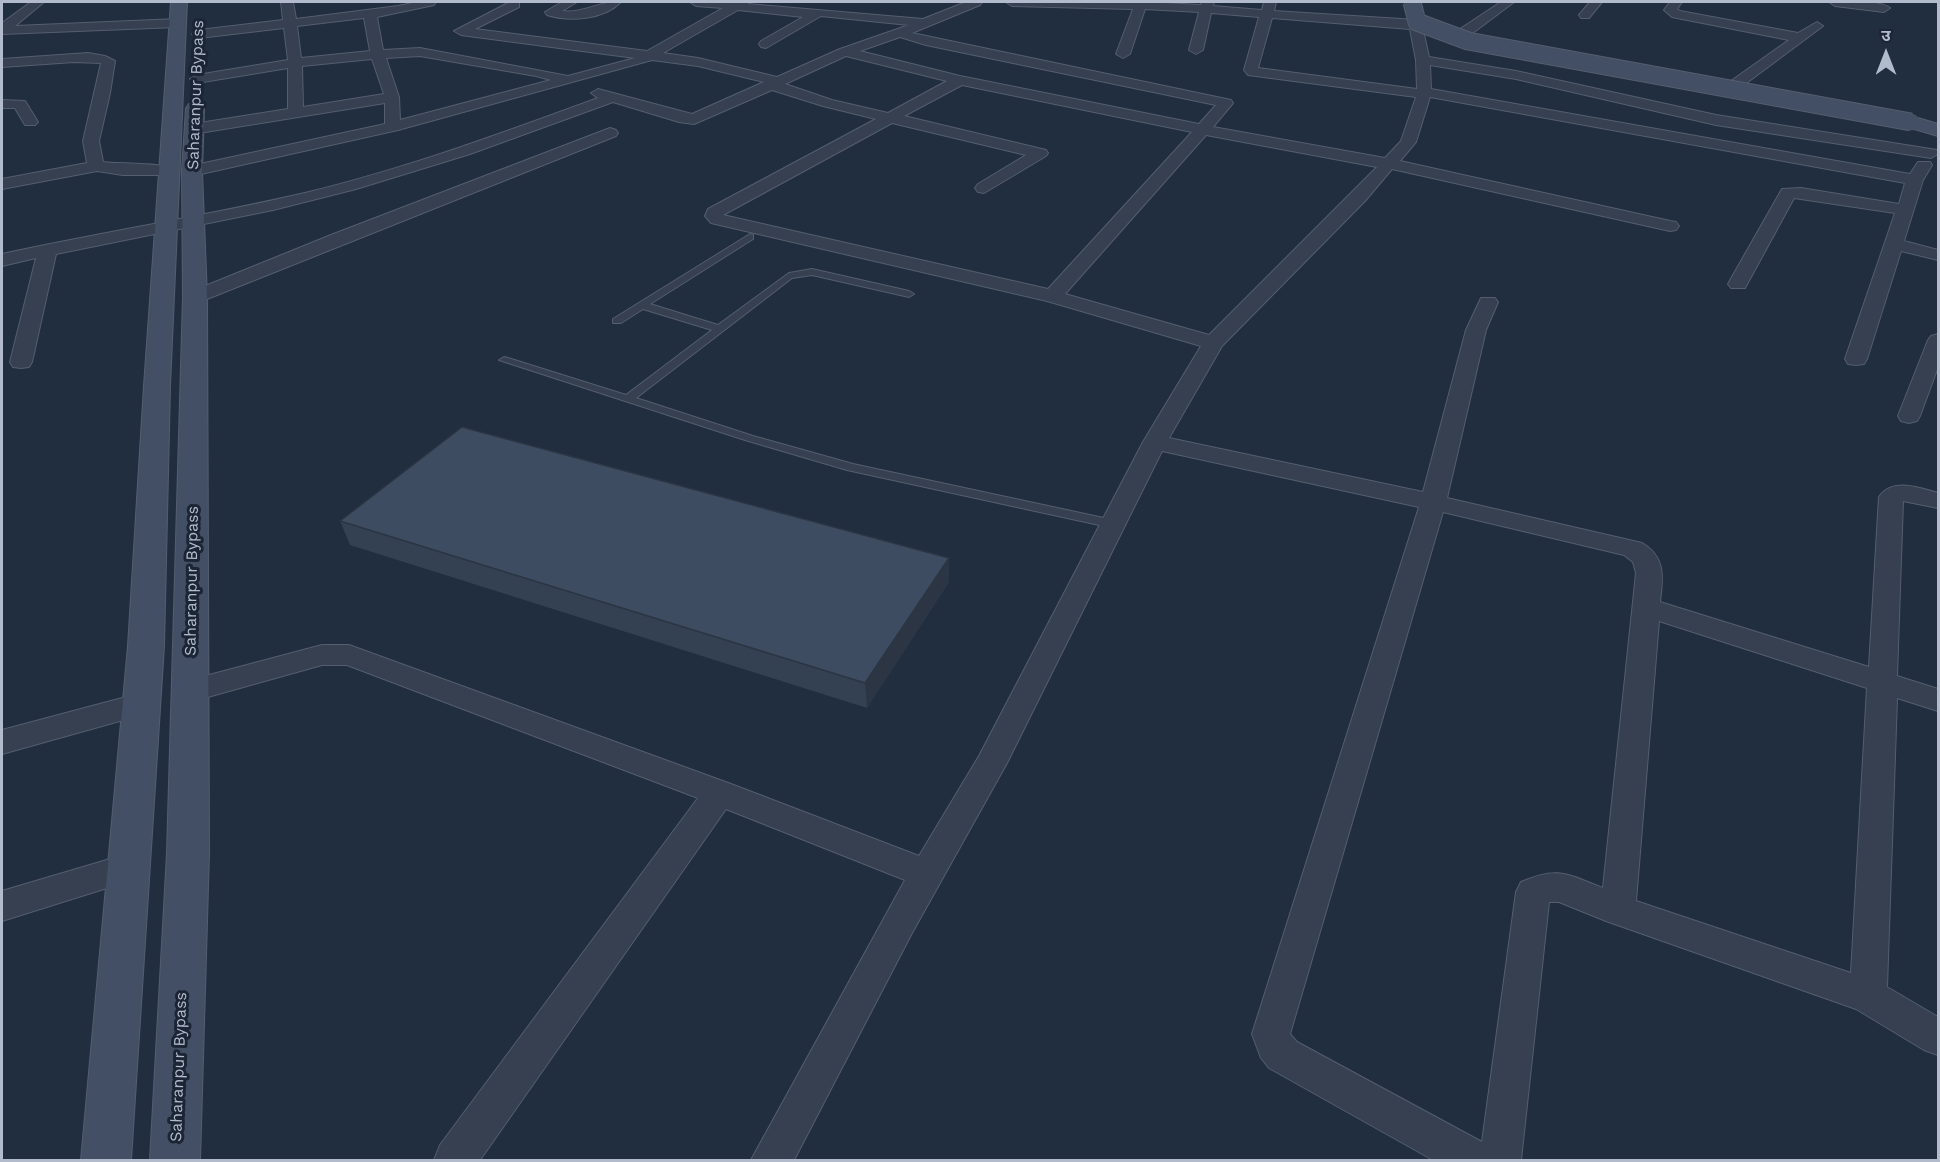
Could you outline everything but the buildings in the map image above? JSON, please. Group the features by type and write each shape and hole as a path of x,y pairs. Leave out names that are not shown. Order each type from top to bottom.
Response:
{"main road":[{"path":"1412,2 1417,22 1433,32 1460,39 1913,123 1938,130"},
{"path":"106,1161 127,868 179,225 181,17"},
{"name":"Saharanpur Bypass","path":"180,171 193,129 197,79 181,17"},
{"name":"Saharanpur Bypass","path":"175,1161 188,854 195,297 179,225"},
{"path":"134,790 189,774"}],"street":[{"path":"2,29 38,2"},
{"path":"287,2 295,63 296,110"},
{"path":"2,29 181,17 289,23 398,10 430,2"},
{"path":"500,2 566,4"},
{"path":"566,4 551,12 584,16 615,2"},
{"path":"696,2 739,4 925,23"},
{"path":"766,44 835,2"},
{"path":"197,79 295,63 380,54 433,53 567,82 689,120 845,52 900,33 976,2"},
{"path":"1012,2 1269,7 1338,13 1419,39 1516,75 1716,120 1935,145 1915,180 1856,359"},
{"path":"1465,32 1508,2"},
{"path":"1585,15 1596,2"},
{"path":"1674,2 1670,10 1676,14 1732,19 1801,38"},
{"path":"1835,2 1884,8"},
{"path":"525,3 460,31 698,62 773,83 828,103 1040,153 984,188"},
{"path":"1123,54 1140,3"},
{"path":"2,184 97,166 123,170 180,171 393,127 567,82 653,55 739,4"},
{"path":"1196,50 1207,5"},
{"path":"1269,7 1251,70 1253,72 1424,93 1690,138 1915,180"},
{"path":"370,14 376,49 380,54 392,97 393,127"},
{"path":"134,38 181,17"},
{"path":"1736,84 1817,27"},
{"path":"1419,39 1465,32 1736,84 1894,111 1913,123"},
{"path":"900,33 926,41 1225,102 1052,296"},
{"path":"1419,39 1512,54 1877,122 1913,123"},
{"path":"771,1161 927,874 991,763 1155,442 1212,343 1390,164 1408,142 1424,93 1419,39"},
{"path":"97,166 91,156 91,137 102,98 108,61 121,50"},
{"path":"845,52 960,80 1201,129 1390,164 1670,226"},
{"path":"2,63 96,57 108,61"},
{"path":"960,80 714,213 714,216 717,219 1052,296 1212,343"},
{"path":"193,129 296,110 392,97"},
{"path":"2,260 315,195 484,146 614,97"},
{"path":"2,104 20,104 30,122"},
{"path":"195,297 610,133"},
{"path":"1738,284 1788,194 1801,193 1906,210"},
{"path":"1894,244 1938,255"},
{"path":"21,362 48,249"},
{"path":"1473,1161 1283,1055 1275,1045 1271,1034 1433,502 1476,330 1488,302"},
{"path":"1909,416 1938,340"},
{"path":"1155,442 1433,502 1639,552 1648,559 1646,607 1618,910"},
{"path":"1868,996 1881,682 1892,497 1904,492 1938,500"},
{"path":"1646,607 1938,700"},
{"path":"190,691 322,655 349,655 720,793 927,874"},
{"path":"2,742 141,704"},
{"path":"455,1161 720,793"},
{"path":"2,906 127,868"},
{"path":"1500,1161 1533,892 1545,887 1561,887 1618,910 1868,996 1938,1037"}],"lane":[{"path":"617,321 750,237"},
{"path":"628,399 789,276 805,272 909,294"},
{"path":"642,305 720,329"},
{"path":"504,360 749,438 851,466 1113,524"}]}
